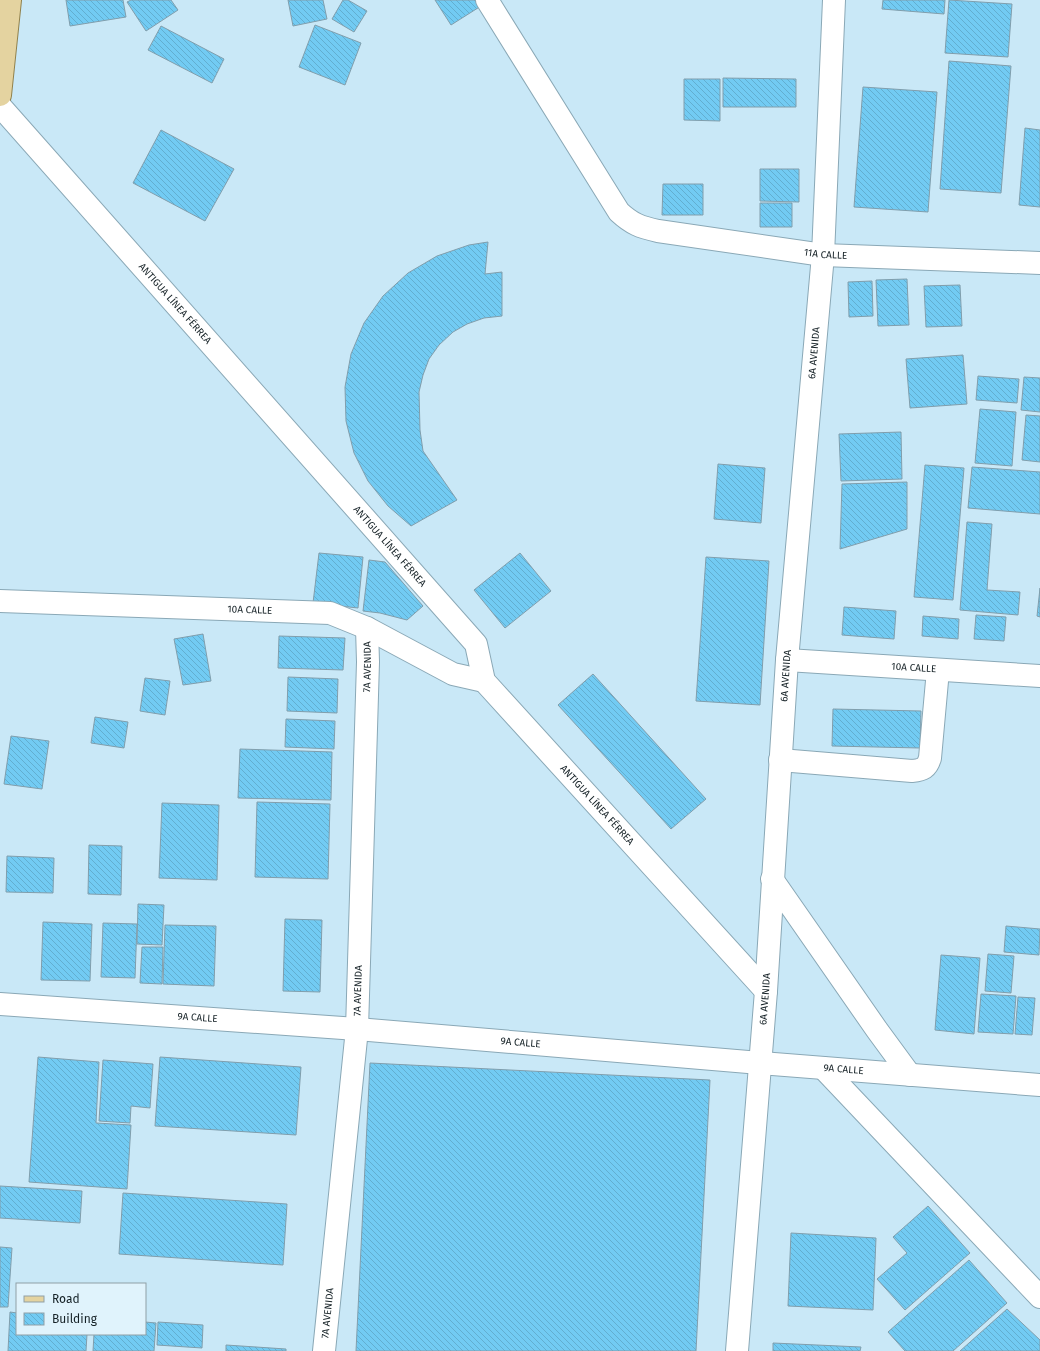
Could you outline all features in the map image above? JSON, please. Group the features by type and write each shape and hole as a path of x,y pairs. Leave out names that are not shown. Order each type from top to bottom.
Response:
{"main road":[{"path":"0,95 10,0"}],"street":[{"name":"11A CALLE","path":"487,0 619,212 630,222 641,228 823,255 1040,263"},
{"name":"6A AVENIDA","path":"737,1351 766,991 787,660 823,255 834,0"},
{"name":"ANTIGUA LÍNEA FÉRREA","path":"0,106 476,644 484,681 766,991"},
{"name":"10A CALLE","path":"0,601 330,613 367,628 453,674 484,681"},
{"name":"7A AVENIDA","path":"324,1351 357,1029 368,670 367,628"},
{"name":"10A CALLE","path":"787,660 1040,676"},
{"path":"780,760 912,771 922,770 927,767 930,758 938,670"},
{"path":"772,879 910,1075"},
{"name":"9A CALLE","path":"0,1004 357,1029 1040,1085"},
{"path":"823,1068 1040,1297"}],"building":[{"path":"66,0 123,0 126,17 70,26"},
{"path":"131,0 171,0 178,10 146,31 127,2"},
{"path":"288,0 323,0 327,19 293,26"},
{"path":"343,0 348,0 367,11 354,32 332,19"},
{"path":"435,0 478,0 481,6 451,25"},
{"path":"883,0 945,0 944,14 882,9"},
{"path":"949,0 1012,4 1008,57 945,53"},
{"path":"315,25 361,43 345,85 299,67"},
{"path":"161,26 224,59 212,83 148,50"},
{"path":"949,61 1011,66 1001,193 940,189"},
{"path":"723,78 796,79 796,107 723,107"},
{"path":"684,79 720,79 720,121 684,120"},
{"path":"863,87 937,92 928,212 854,207"},
{"path":"1025,128 1040,130 1040,207 1019,205"},
{"path":"161,130 234,169 205,221 133,183"},
{"path":"760,169 799,169 799,202 760,201"},
{"path":"663,184 703,184 703,215 662,215"},
{"path":"760,203 792,203 792,227 760,227"},
{"path":"488,242 485,274 502,272 502,316 484,318 467,324 453,332 439,345 429,359 419,392 420,430 423,451 457,500 411,526 388,506 368,481 354,453 346,421 345,387 351,354 364,323 383,296 408,273 437,256 469,245"},
{"path":"907,279 909,325 878,326 876,280"},
{"path":"872,281 873,316 849,317 848,282"},
{"path":"960,285 962,326 926,327 924,286"},
{"path":"963,355 967,404 910,408 906,359"},
{"path":"978,376 1019,379 1017,403 976,400"},
{"path":"1024,377 1040,378 1040,412 1021,410"},
{"path":"980,409 1016,412 1012,466 975,463"},
{"path":"1026,415 1040,416 1040,462 1022,460"},
{"path":"901,432 902,479 841,481 839,434"},
{"path":"718,464 765,468 761,523 714,519"},
{"path":"925,465 964,468 953,600 914,597"},
{"path":"972,467 1040,472 1040,514 968,508"},
{"path":"907,482 907,529 840,549 842,484"},
{"path":"967,522 992,524 987,590 1020,592 1018,615 960,610"},
{"path":"319,553 363,557 358,608 313,603"},
{"path":"520,553 551,591 505,628 474,590"},
{"path":"706,557 769,561 760,705 696,701"},
{"path":"369,560 385,562 423,606 407,620 380,613 363,611"},
{"path":"1040,588 1040,617 1037,616"},
{"path":"844,607 896,611 894,639 842,635"},
{"path":"976,615 1006,617 1004,641 974,639"},
{"path":"923,616 959,619 958,639 922,636"},
{"path":"203,634 211,681 183,685 174,639"},
{"path":"279,636 345,638 343,670 278,668"},
{"path":"593,674 706,799 671,829 558,705"},
{"path":"288,677 338,679 337,713 287,711"},
{"path":"145,678 170,681 165,715 140,711"},
{"path":"833,709 921,711 920,748 832,746"},
{"path":"95,717 128,722 124,748 91,743"},
{"path":"286,719 335,721 334,749 285,747"},
{"path":"11,736 49,741 42,789 4,784"},
{"path":"240,749 332,752 331,800 238,798"},
{"path":"257,802 330,804 328,879 255,877"},
{"path":"162,803 219,805 217,880 159,878"},
{"path":"89,845 122,846 121,895 88,894"},
{"path":"7,856 54,858 53,893 6,892"},
{"path":"138,904 164,905 162,945 137,944"},
{"path":"285,919 322,920 320,992 283,991"},
{"path":"43,922 92,924 90,981 41,980"},
{"path":"103,923 137,924 135,978 101,977"},
{"path":"165,925 216,926 214,986 163,984"},
{"path":"1006,926 1040,929 1039,955 1004,952"},
{"path":"142,947 163,947 162,984 140,983"},
{"path":"988,954 1014,956 1011,993 985,991"},
{"path":"941,955 980,958 974,1034 935,1030"},
{"path":"981,994 1016,996 1013,1034 978,1032"},
{"path":"1018,997 1035,998 1032,1035 1015,1034"},
{"path":"38,1057 99,1062 96,1123 131,1125 127,1189 29,1182"},
{"path":"160,1057 301,1067 296,1135 155,1126"},
{"path":"103,1060 153,1064 150,1108 131,1106 130,1123 99,1121"},
{"path":"370,1063 710,1080 696,1351 356,1351"},
{"path":"0,1186 82,1191 80,1223 0,1218"},
{"path":"123,1193 287,1204 283,1265 119,1254"},
{"path":"928,1206 970,1253 905,1310 877,1279 907,1253 893,1237"},
{"path":"791,1233 876,1238 873,1310 788,1306"},
{"path":"0,1247 12,1248 8,1307 0,1307"},
{"path":"969,1260 1007,1303 953,1351 905,1351 888,1332"},
{"path":"1007,1309 1040,1340 1040,1351 960,1351"},
{"path":"10,1312 16,1313 16,1335 87,1335 86,1351 8,1351"},
{"path":"146,1322 156,1323 154,1351 93,1351 94,1335 146,1335"},
{"path":"158,1322 203,1325 202,1348 157,1345"},
{"path":"773,1343 861,1347 860,1351 773,1351"},
{"path":"226,1345 286,1349 286,1351 226,1351"}]}
